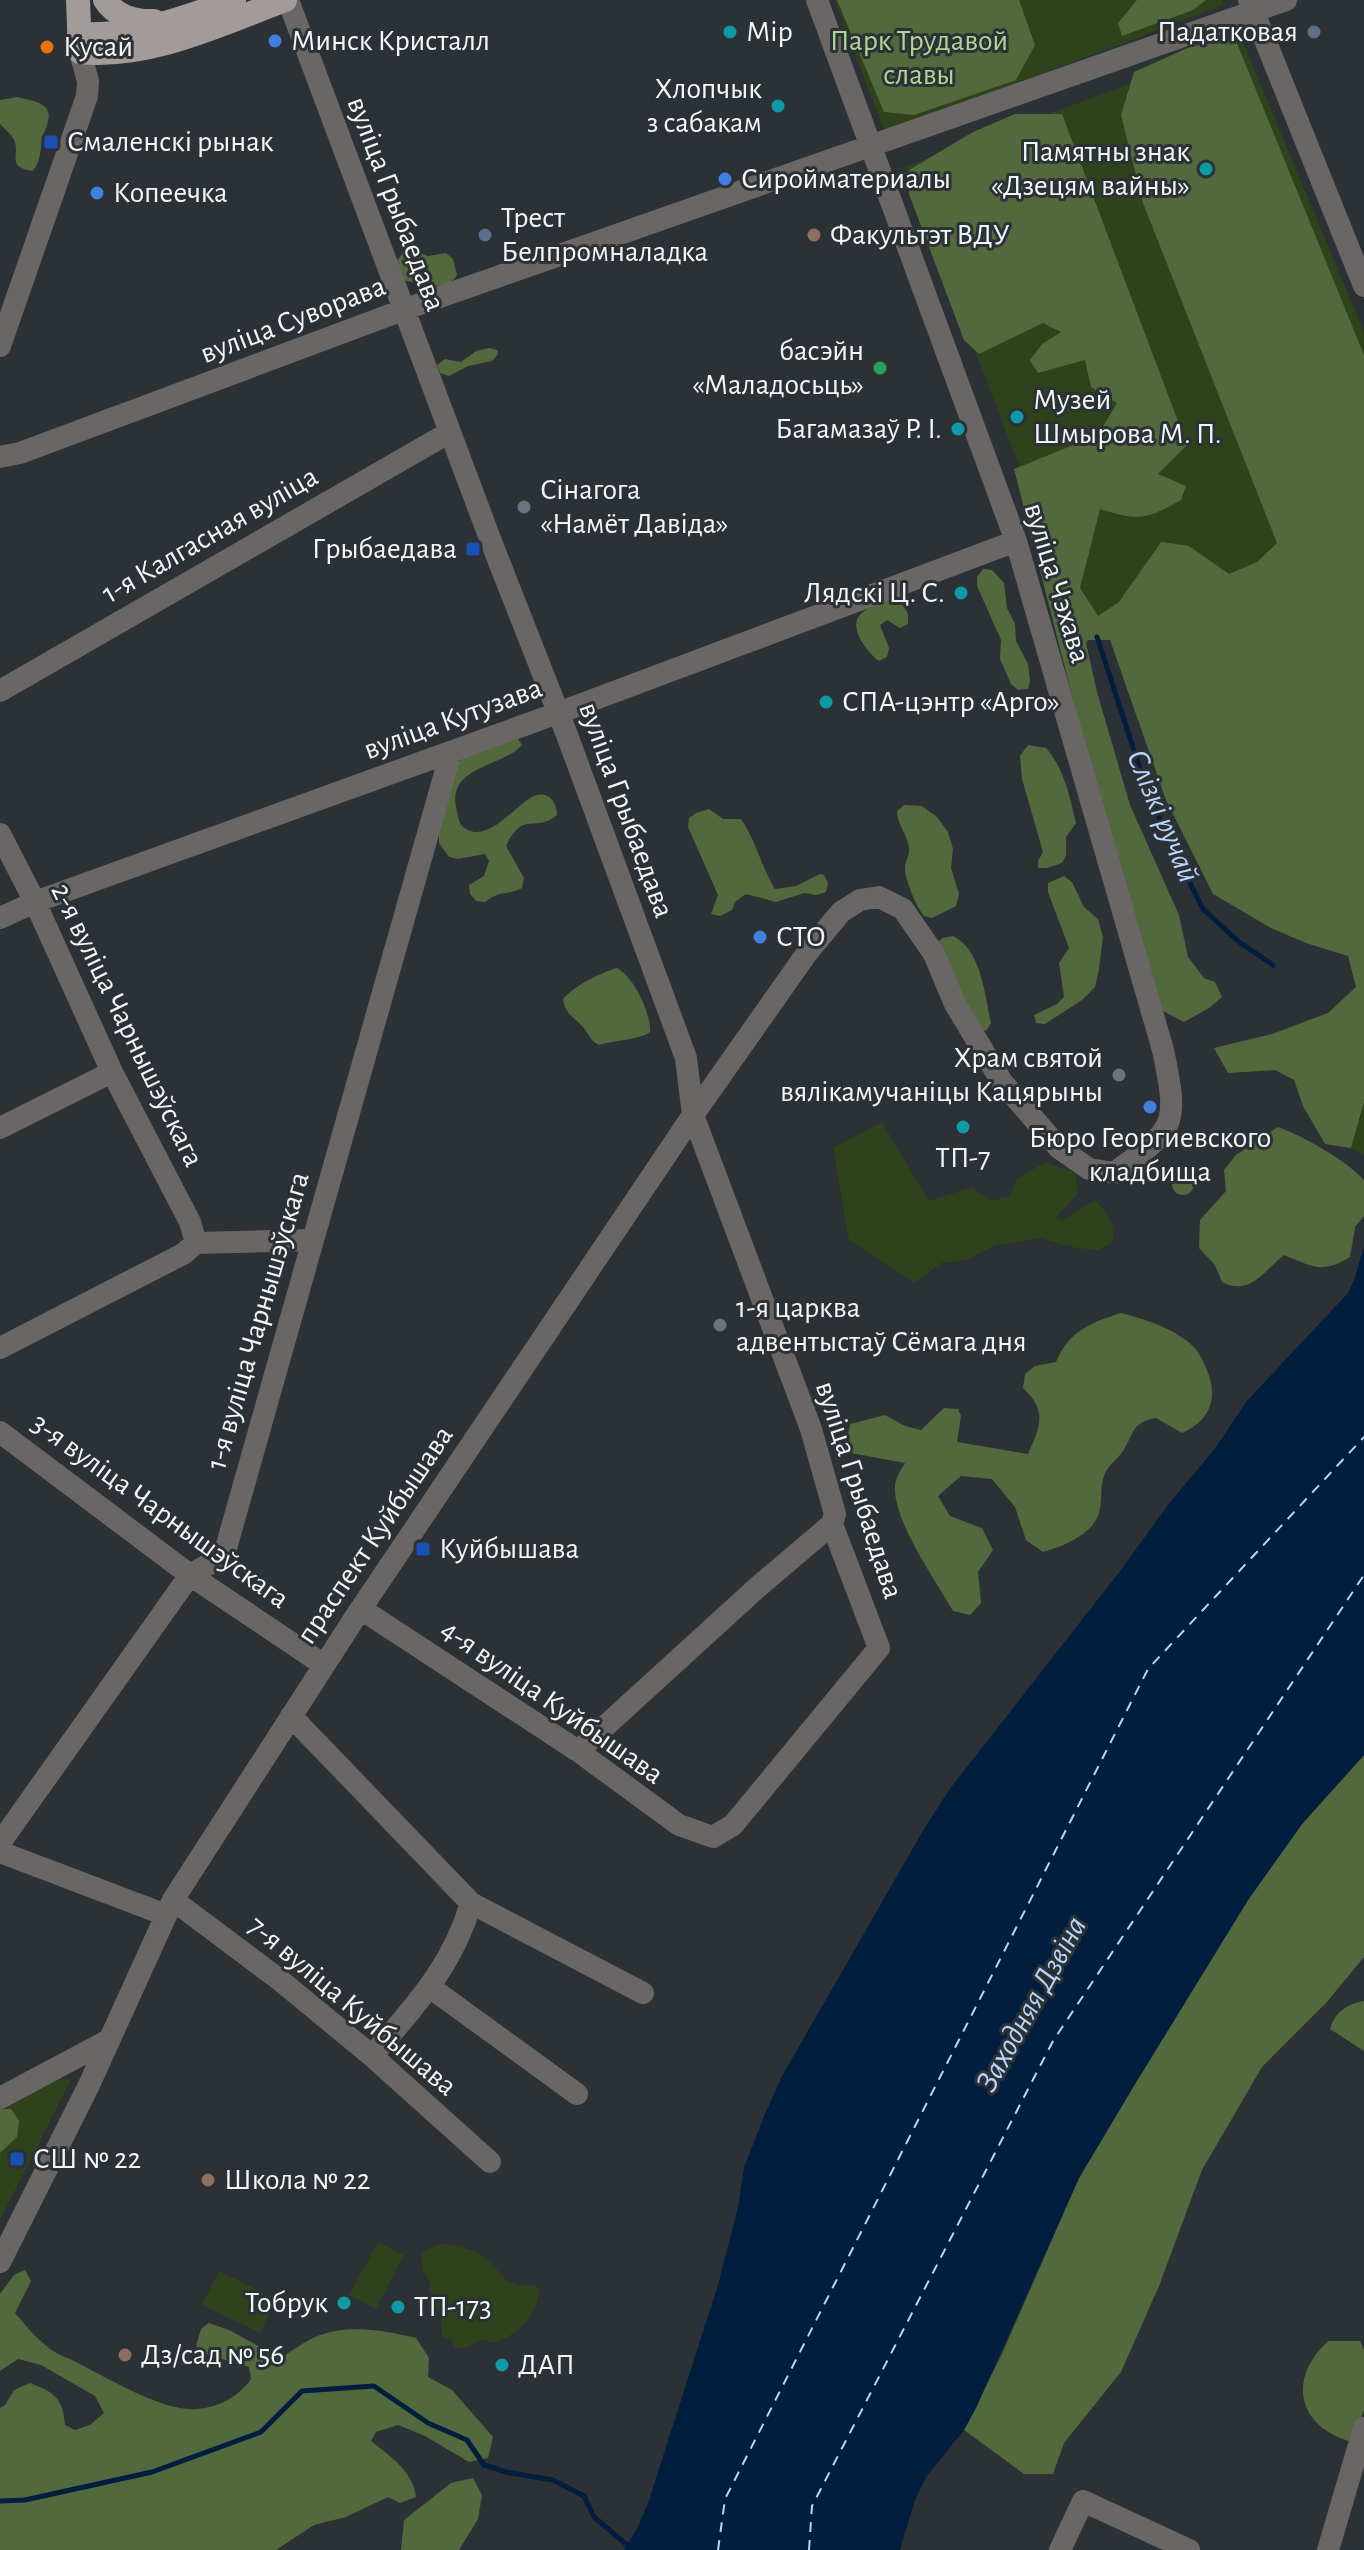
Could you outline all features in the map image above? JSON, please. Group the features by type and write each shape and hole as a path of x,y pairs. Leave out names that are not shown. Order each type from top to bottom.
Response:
{"main road":[{"path":"78,0 90,44"},
{"path":"90,44 96,0"},
{"path":"105,0 111,9 128,18 147,22 181,19"},
{"path":"90,44 181,19 234,0"},
{"path":"90,44 129,53 287,0"}],"street":[{"name":"вуліца Грыбаедава","path":"287,0 686,1058 693,1115 811,1429 835,1514 832,1524 879,1648 733,1825 713,1837"},
{"name":"вуліца Чэхава","path":"817,0 1016,541 1163,1050 1172,1094 1169,1126 1155,1144 1114,1173 1089,1169 1059,1148 1002,1082 955,1004 934,954 903,909 879,897"},
{"name":"вуліца Суворава","path":"0,457 20,453 403,310 871,146 1252,5 1286,0"},
{"path":"1252,5 1364,286"},
{"path":"0,346 87,96 90,44"},
{"name":"1-я Калгасная вуліца","path":"0,691 450,432"},
{"name":"вуліца Кутузава","path":"0,918 35,902 558,713 1016,541"},
{"name":"1-я вуліца Чарнышэўскага","path":"0,1843 190,1575 209,1564 226,1548 451,752"},
{"name":"2-я вуліца Чарнышэўскага","path":"0,834 35,902 112,1072 190,1222 196,1243"},
{"name":"праспект Куйбышава","path":"0,2262 109,2040 169,1907 291,1716 693,1115 807,953 841,912 860,900 879,897"},
{"path":"0,1128 112,1072"},
{"path":"0,1348 183,1254 196,1243 312,1240"},
{"name":"3-я вуліца Чарнышэўскага","path":"0,1432 190,1575 324,1665"},
{"path":"578,1751 759,1586 832,1524"},
{"name":"4-я вуліца Куйбышава","path":"361,1609 578,1751 679,1825 713,1837"},
{"path":"291,1716 471,1903 643,1993"},
{"name":"7-я вуліца Куйбышава","path":"0,1852 169,1907 281,1981 372,2056 490,2162"},
{"path":"372,2056 431,1988 464,1928 471,1903"},
{"path":"431,1988 577,2094"},
{"path":"0,2098 109,2040"},
{"path":"1328,2550 1364,2428"},
{"path":"1060,2550 1083,2501 1189,2550"}],"green space":[{"name":"Парк Трудавой славы","path":"835,0 1222,0 1224,5 885,133"},
{"name":"Парк Трудавой славы","path":"837,0 1019,0 1035,45 1016,80 914,115 884,112"},
{"path":"1137,0 1206,0 1193,10 1122,36 1118,23"},
{"path":"1236,41 1364,355 1364,1102 1351,1148 1325,1144 1303,1106 1294,1080 1275,1070 1228,1073 1214,1048 1272,1034 1328,1013 1356,987 1348,956 1271,928 1213,894 1166,800 1110,640 1088,640 1086,643 1097,692 1130,805 1179,915 1188,957 1204,978 1215,982 1222,997 1184,1022 1163,1011 1112,851 1014,469 1098,435 1117,403 1091,387 1085,360 1038,373 1030,360 1042,344 1061,332 1043,323 979,354 964,340 909,194 909,170 973,132 1015,114 1062,114 1187,445 1158,474 1186,486 1181,500 1159,512 1133,517 1100,509 1080,588 1098,616 1119,602 1161,542 1189,546 1229,574 1257,562 1277,543 1143,203 1121,115 1134,72 1192,46"},
{"path":"1243,42 1364,332 1364,915 1085,603 1037,513 905,167"},
{"path":"17,97 40,103 49,115 39,160 33,171 19,167 14,140 0,124 0,100"},
{"path":"412,250 428,256 446,253 453,259 457,275 440,286 405,281 398,260 403,252"},
{"path":"497,350 498,354 492,361 468,366 449,376 440,373 437,365 445,359 461,362 476,351"},
{"path":"983,569 992,570 1004,583 1007,608 1015,624 1016,641 1028,664 1028,689 1018,690 1011,684 1000,659 1001,640 977,586 977,577"},
{"path":"890,597 899,598 908,614 908,624 900,628 887,620 880,625 889,648 887,657 879,661 864,645 856,624 865,611"},
{"path":"517,737 522,745 468,775 460,783 456,807 460,822 466,829 484,831 539,795 551,799 557,815 542,823 518,828 506,846 524,878 522,888 495,895 485,902 476,901 470,894 469,885 484,876 489,861 485,854 458,859 449,857 439,843 439,825 450,774 461,759"},
{"path":"1028,745 1046,748 1058,765 1076,823 1066,837 1066,855 1062,863 1047,868 1038,868 1043,852 1022,779 1020,756"},
{"path":"904,805 922,806 937,817 948,832 953,849 951,868 959,894 956,906 932,918 921,912 907,878 905,867 909,848 897,811"},
{"path":"709,809 723,819 741,819 775,889 796,886 820,874 828,883 826,892 817,895 804,893 776,902 746,894 735,902 732,910 720,916 711,914 718,895 688,827 689,818"},
{"path":"1064,876 1072,882 1084,907 1098,919 1103,937 1099,969 1095,987 1082,1000 1045,1024 1036,1023 1034,1015 1057,1004 1064,997 1059,963 1069,948 1048,892 1048,883"},
{"path":"953,936 970,951 976,962 991,1023 986,1031 977,1029 937,943"},
{"path":"617,968 640,996 648,1015 650,1032 599,1045 568,1011 563,999 588,980"},
{"path":"1364,1102 1364,1155 1351,1148"},
{"path":"882,1122 929,1201 972,1187 991,1201 1010,1196 1016,1180 1045,1162 1075,1173 1078,1193 1056,1218 1063,1220 1095,1200 1112,1225 1111,1244 1098,1250 1039,1238 996,1245 967,1260 941,1263 915,1283 849,1240 833,1148"},
{"path":"1278,1127 1324,1149 1364,1180 1364,1216 1355,1227 1350,1257 1332,1266 1317,1267 1284,1255 1256,1280 1232,1286 1222,1282 1215,1265 1199,1248 1200,1220 1226,1191 1224,1170 1236,1155"},
{"path":"1183,1173 1191,1176 1194,1184 1191,1192 1183,1195 1175,1192 1172,1184 1175,1176"},
{"path":"1121,1313 1169,1330 1196,1349 1212,1388 1206,1414 1182,1433 1156,1418 1138,1426 1105,1472 1100,1510 1092,1526 1072,1540 1043,1552 1026,1540 1015,1507 992,1479 961,1476 938,1496 950,1516 982,1528 993,1550 978,1572 981,1603 970,1615 953,1611 916,1550 901,1516 895,1486 905,1463 851,1453 850,1424 885,1415 905,1426 921,1430 944,1408 958,1409 961,1416 957,1442 1028,1454 1036,1436 1039,1412 1023,1388 1025,1374 1035,1366 1056,1362 1067,1343 1082,1330"},
{"path":"1364,1755 1364,1957 1326,2003 1262,2067 1202,2170 1159,2286 1121,2372 1064,2443 1053,2474 1024,2474 964,2430 1002,2354 1079,2178 1248,1900 1302,1824"},
{"path":"1364,2001 1364,2051 1330,2029 1342,2010"},
{"path":"48,2079 71,2080 0,2220 0,2111"},
{"path":"0,2109 11,2109 19,2121 17,2137 0,2153"},
{"path":"378,2242 404,2255 376,2309 349,2295"},
{"path":"442,2244 481,2255 506,2279 517,2285 534,2285 539,2290 538,2299 525,2324 502,2340 493,2343 483,2340 465,2348 456,2348 450,2339 442,2337 440,2311 430,2301 430,2282 423,2270 421,2255 427,2249"},
{"path":"25,2270 31,2281 15,2313 45,2345 128,2389 180,2408 200,2409 220,2404 237,2394 251,2379 249,2367 208,2355 196,2346 201,2329 209,2323 229,2330 280,2358 325,2333 351,2329 416,2338 429,2358 428,2377 452,2390 493,2437 488,2458 469,2462 425,2436 398,2425 376,2432 371,2441 405,2472 416,2497 400,2503 388,2497 346,2517 314,2525 276,2550 0,2550 0,2408 14,2390 30,2383 56,2397 65,2425 75,2430 90,2425 104,2413 95,2396 41,2365 18,2359 0,2371 0,2294 14,2275"},
{"path":"219,2271 276,2299 260,2333 202,2305"},
{"path":"1328,2341 1360,2341 1364,2350 1364,2410 1352,2442 1333,2435 1319,2425 1309,2413 1304,2400 1303,2386 1307,2371"},
{"path":"473,2478 482,2495 478,2519 459,2550 401,2550 404,2520 451,2483"}],"water":[{"name":"Заходняя Дзвіна","path":"1364,1247 1364,1755 1302,1824 1248,1900 1079,2178 976,2408 964,2430 926,2477 915,2500 900,2550 624,2550 649,2500 718,2285 738,2207 744,2168 782,2076 949,1790 1216,1447 1246,1402 1348,1293"}],"waterway":[{"name":"Слізкі ручай","path":"1097,637 1145,784 1203,909 1239,942 1273,965"},
{"path":"0,2501 25,2500 152,2472 261,2432 302,2391 374,2386 428,2423 467,2440 484,2465 553,2480 584,2496 594,2517 633,2550"}],"ferry route":[{"path":"718,2550 725,2499 1148,1669 1364,1437"},
{"path":"809,2550 812,2506 1053,2041 1364,1575"}],"place":[{"name":"Мір","path":"730,32"},
{"name":"Падатковая","path":"1314,32"},
{"name":"Минск Кристалл","path":"275,41"},
{"name":"Кусай","path":"47,47"},
{"name":"Хлопчык з сабакам","path":"778,106"},
{"name":"Смаленскі рынак","path":"51,142"},
{"name":"Памятны знак «Дзецям вайны»","path":"1206,169"},
{"name":"Сиройматериалы","path":"725,179"},
{"name":"Копеечка","path":"97,193"},
{"name":"Трест Белпромналадка","path":"485,235"},
{"name":"Факультэт ВДУ","path":"814,235"},
{"name":"басэйн «Маладосьць»","path":"880,368"},
{"name":"Музей Шмырова М. П.","path":"1017,417"},
{"name":"Багамазаў Р. І.","path":"958,429"},
{"name":"Сінагога «Намёт Давіда»","path":"524,507"},
{"name":"Грыбаедава","path":"473,549"},
{"name":"Лядскі Ц. С.","path":"961,593"},
{"name":"СПА-цэнтр «Арго»","path":"826,702"},
{"name":"СТО","path":"760,937"},
{"name":"Храм святой вялікамучаніцы Кацярыны","path":"1119,1075"},
{"name":"Бюро Георгиевского кладбища","path":"1150,1107"},
{"name":"ТП-7","path":"963,1127"},
{"name":"1-я царква адвентыстаў Сёмага дня","path":"720,1325"},
{"name":"Куйбышава","path":"423,1549"},
{"name":"СШ № 22","path":"17,2159"},
{"name":"Школа № 22","path":"208,2180"},
{"name":"Тобрук","path":"344,2303"},
{"name":"ТП-173","path":"398,2307"},
{"name":"Дз/сад № 56","path":"125,2355"},
{"name":"ДАП","path":"502,2365"}]}
